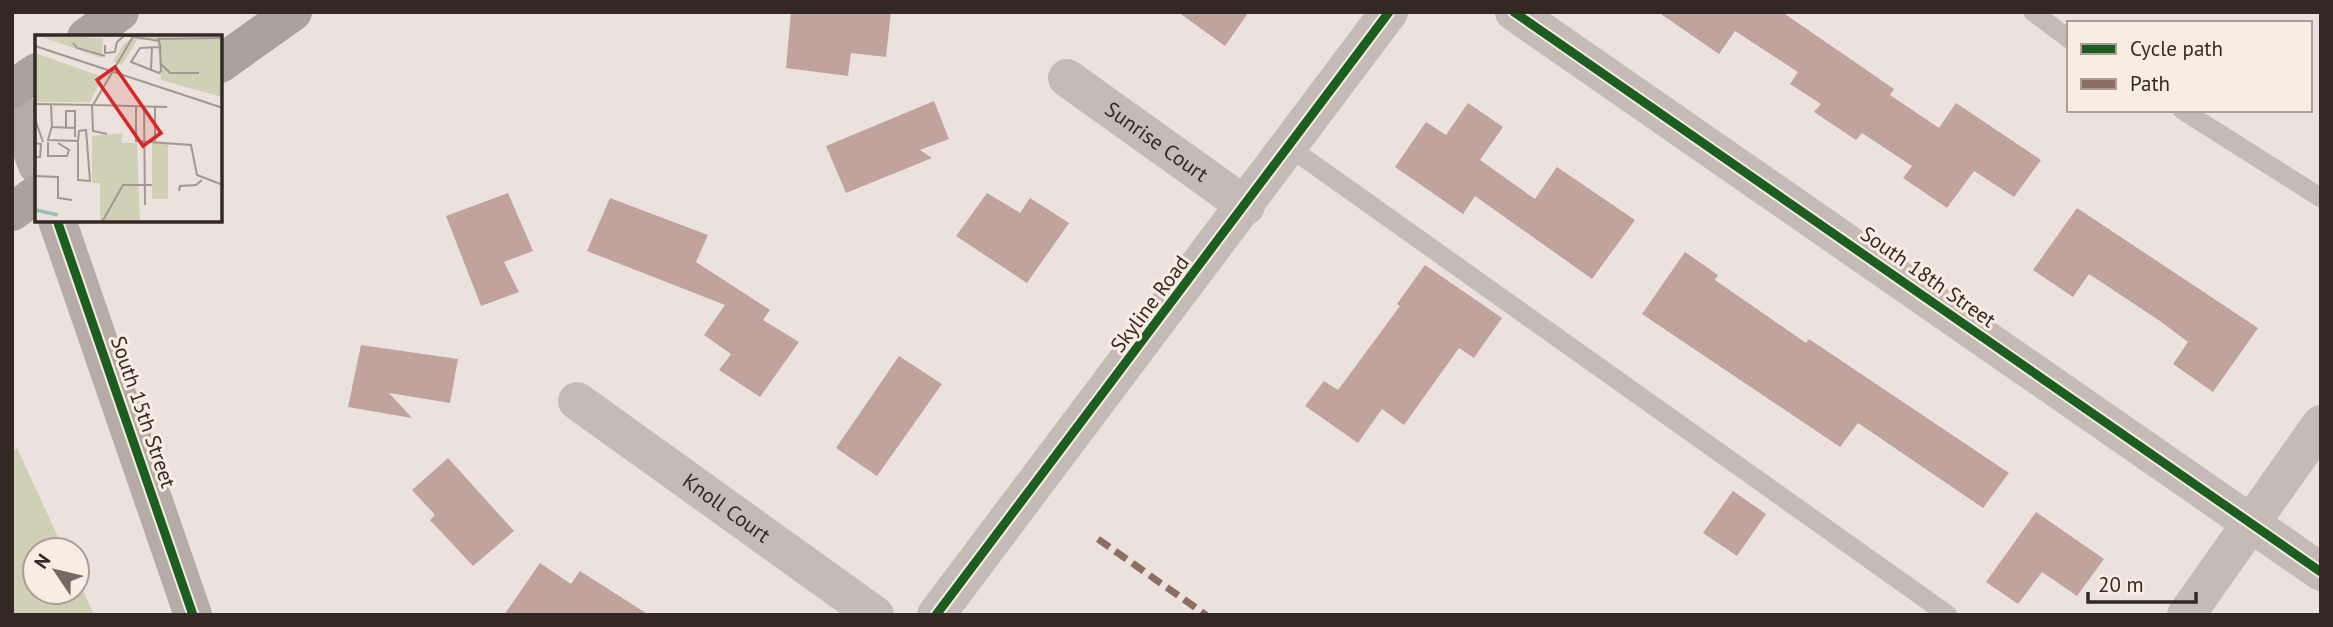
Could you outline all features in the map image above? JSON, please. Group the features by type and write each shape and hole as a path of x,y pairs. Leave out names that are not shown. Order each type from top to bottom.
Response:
{"highway":[{"path":"89,35 120,12"},
{"path":"222,63 293,12"},
{"path":"12,89 35,73"},
{"path":"12,212 35,195"}],"main road":[{"path":"12,98 35,160"},
{"name":"South 15th Street","path":"58,222 194,615"}],"street":[{"name":"Skyline Road","path":"936,615 1246,206 1389,12"},
{"name":"South 18th Street","path":"1514,12 2321,572"},
{"name":"Sunrise Court","path":"1067,78 1246,206"},
{"name":"Knoll Court","path":"577,401 875,615"},
{"path":"2186,615 2321,424"}],"lane":[{"path":"2033,12 2067,37"},
{"path":"2185,112 2321,198"},
{"path":"1289,147 1948,615"}],"green space":[{"path":"17,448 58,536 21,536 21,606 90,606 94,615 12,615 12,452"}],"building":[{"path":"791,12 891,12 886,57 851,53 848,76 786,68"},
{"path":"1178,12 1249,12 1225,46"},
{"path":"1658,12 1782,12 1894,89 1890,95 1939,128 1956,103 2041,160 2014,197 1974,171 1947,208 1903,178 1912,166 1862,133 1856,140 1814,112 1821,104 1790,84 1798,72 1735,31 1719,54"},
{"path":"934,101 949,139 920,150 932,158 846,193 826,146"},
{"path":"1468,103 1503,127 1480,160 1535,199 1557,167 1635,220 1592,279 1475,196 1463,214 1395,167 1426,122 1446,135"},
{"path":"508,193 533,251 504,262 519,292 481,306 446,216"},
{"path":"987,193 1020,213 1030,198 1069,223 1027,283 956,236"},
{"path":"610,198 708,235 696,262 770,310 763,320 799,342 760,397 719,370 731,354 704,335 725,305 587,251"},
{"path":"2077,208 2258,328 2213,392 2173,364 2188,342 2160,321 2089,274 2073,297 2033,270"},
{"path":"1685,252 1718,275 1715,280 1806,343 1809,339 2009,473 1983,508 1858,423 1840,447 1642,314"},
{"path":"1425,265 1502,318 1474,358 1459,348 1404,425 1382,409 1358,443 1305,406 1324,381 1338,390 1400,306 1397,304"},
{"path":"361,345 458,359 450,403 389,393 412,418 348,407"},
{"path":"899,356 942,384 877,476 836,448"},
{"path":"448,458 514,531 473,566 430,520 435,515 412,490"},
{"path":"1733,491 1766,514 1737,556 1703,533"},
{"path":"2036,512 2104,559 2077,596 2042,572 2018,604 1986,582"},
{"path":"540,563 571,584 580,571 649,615 504,615"}],"marked path":[{"path":"1098,539 1206,615"}],"cycle path":[{"path":"936,615 1389,12"},
{"path":"1514,12 2321,572"},
{"path":"58,222 193,615"}]}
